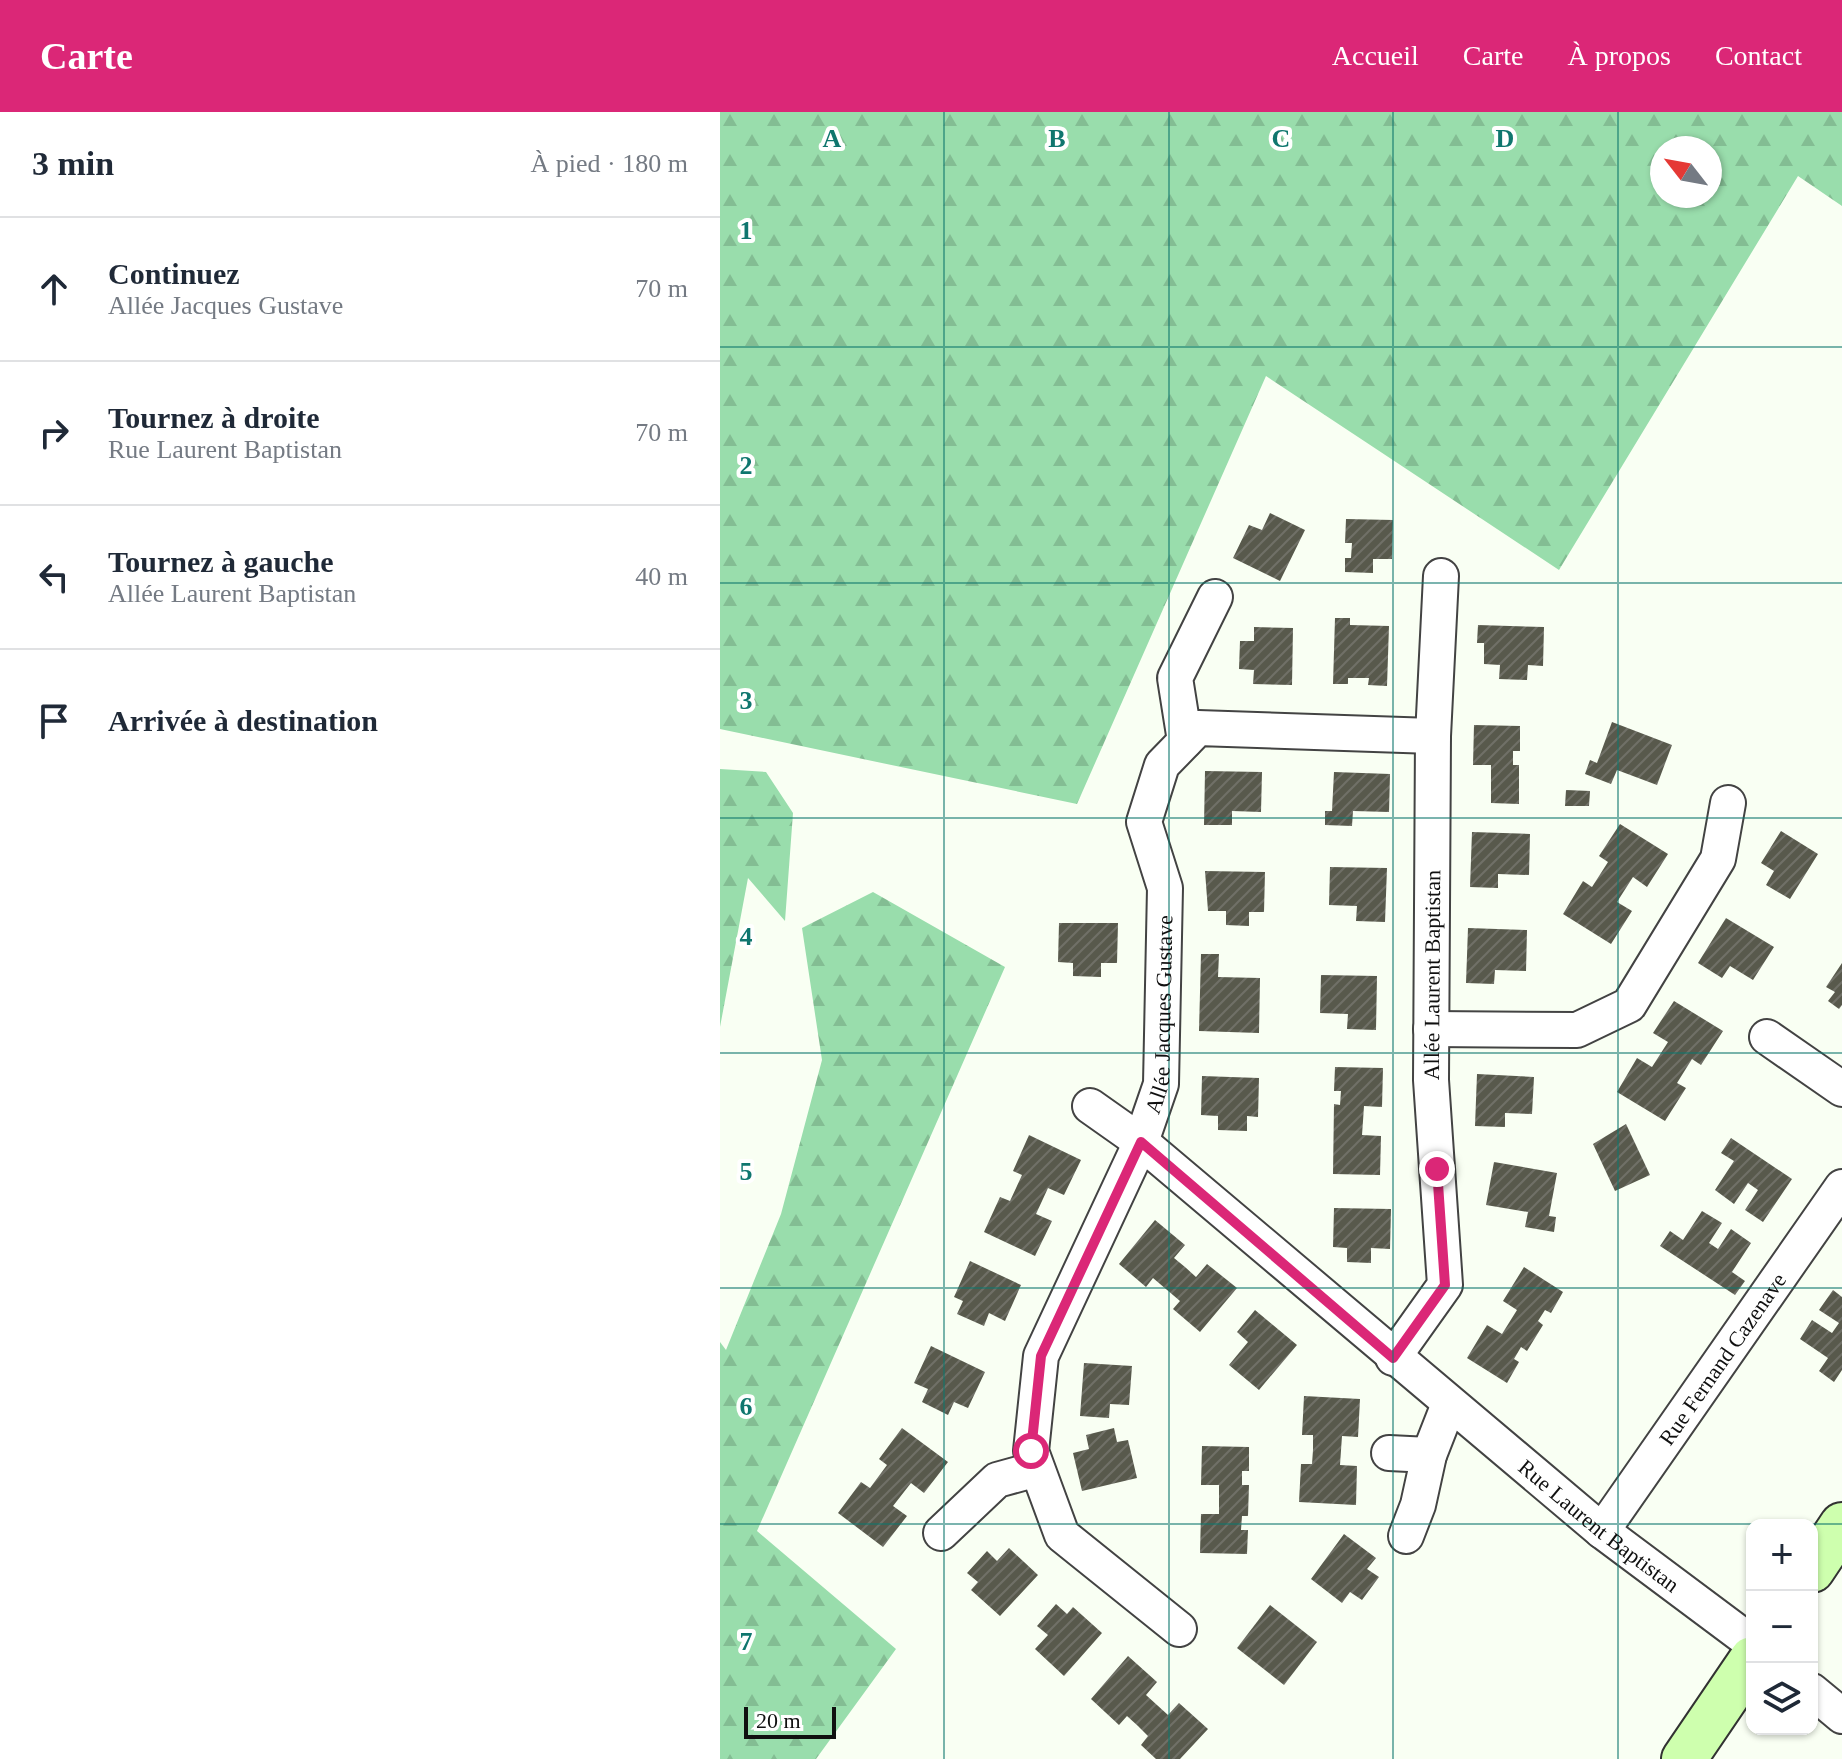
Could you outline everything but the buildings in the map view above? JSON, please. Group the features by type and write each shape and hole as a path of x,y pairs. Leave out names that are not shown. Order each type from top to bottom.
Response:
{"street":[{"name":"Allée Laurent Baptistan","path":"1393,1358 1445,1285 1431,1080 1433,736 1441,576"},
{"path":"1185,741 1175,678 1215,597"},
{"path":"1185,741 1198,728 1433,736"},
{"name":"Allée Jacques Gustave","path":"1179,1629 1062,1535 1031,1451 1041,1356 1141,1142 1161,1084 1165,888 1144,822 1162,765 1185,741"},
{"path":"1431,1029 1577,1030 1629,1005 1718,859 1728,803"},
{"path":"1767,1037 1842,1089"},
{"name":"Rue Laurent Baptistan","path":"1090,1106 1141,1142 1393,1358 1602,1531 1746,1639"},
{"name":"Rue Fernand Cazenave","path":"1602,1531 1842,1187"},
{"path":"1406,1536 1418,1505 1429,1455 1449,1404"},
{"path":"1389,1453 1429,1455"},
{"path":"941,1533 997,1480 1037,1469"},
{"path":"1818,1561 1842,1525"},
{"path":"1684,1759 1749,1663"},
{"path":"1818,1696 1842,1716"}],"green space":[{"path":"720,112 1842,112 1842,206 1798,176 1559,570 1266,376 1077,804 720,729"},
{"path":"720,769 766,772 793,813 785,921 748,878 720,1027"},
{"path":"873,892 1005,967 757,1531 896,1649 816,1759 720,1759 720,1342 726,1350 781,1214 822,1060 802,928"}],"route":[{"path":"1031,1451 1041,1356 1141,1142 1393,1358 1445,1285 1437,1169"}]}
